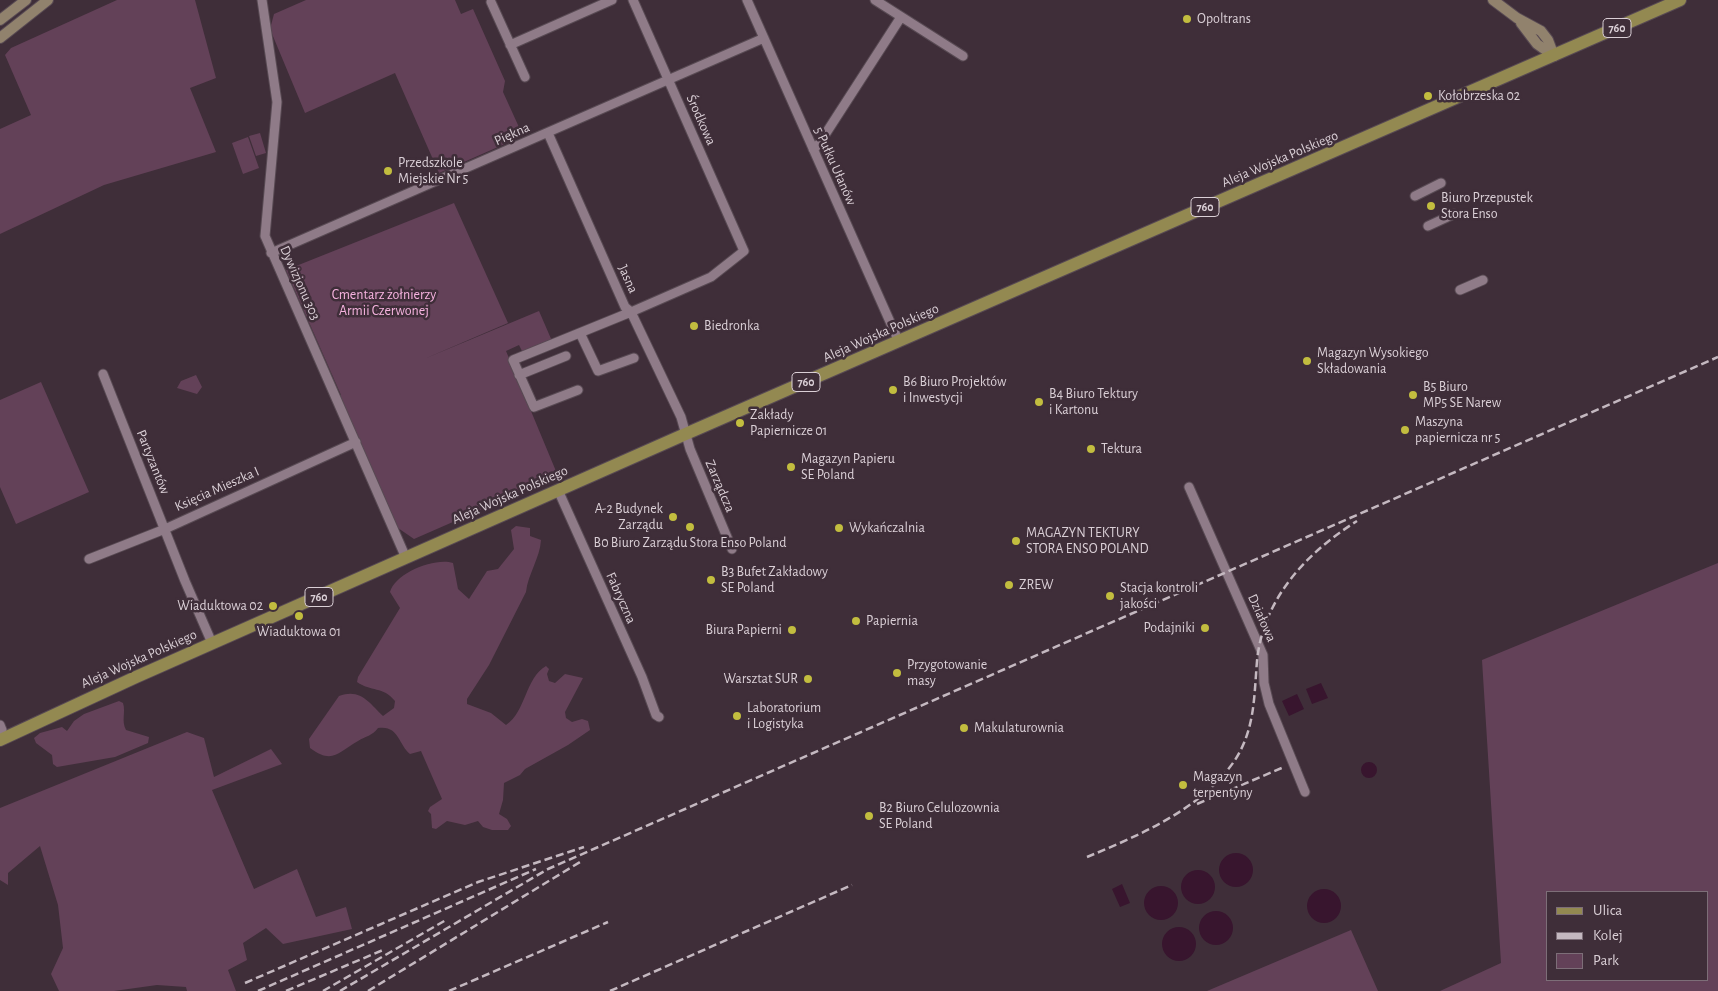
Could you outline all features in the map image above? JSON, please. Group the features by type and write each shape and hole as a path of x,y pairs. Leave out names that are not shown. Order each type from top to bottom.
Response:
{"main road":[{"path":"0,20 26,0"},
{"path":"0,38 48,0"},
{"path":"1493,0 1517,18 1538,44 1554,56"},
{"name":"Aleja Wojska Polskiego","path":"1,732 67,708 558,490 1680,0"}],"street":[{"name":"Dywizjonu 303","path":"262,0 277,102 265,236 406,558"},
{"path":"510,46 612,0"},
{"name":"Środkowa","path":"631,312 711,277 744,251 634,0"},
{"name":"5 Pułku Ułanów","path":"747,0 899,342"},
{"path":"875,0 963,56"},
{"path":"490,2 525,77"},
{"path":"812,149 820,144 901,16"},
{"name":"Piękna","path":"271,253 764,38"},
{"name":"Jasna","path":"548,133 625,307 631,312 686,434"},
{"path":"1415,196 1441,184"},
{"path":"1428,226 1454,214"},
{"path":"1460,290 1483,280"},
{"path":"578,390 535,408 532,406 513,360 631,312"},
{"path":"580,333 598,371 634,358"},
{"path":"519,375 566,356"},
{"name":"Partyzantów","path":"103,374 212,643"},
{"name":"Zarządcza","path":"686,434 696,464 732,549"},
{"name":"Księcia Mieszka I","path":"89,559 166,529 356,442"},
{"name":"Działowa","path":"1189,487 1263,655 1264,683 1270,704 1305,792"},
{"name":"Fabryczna","path":"558,490 642,677 656,715 659,716"}],"green space":[{"path":"117,0 195,0 216,78 190,88 216,152 104,185 0,234 0,129 31,115 5,55 11,48"},
{"path":"306,0 455,0 461,14 473,9 505,81 503,92 523,136 439,173 395,73 305,113 270,29 274,14"},
{"path":"260,133 266,153 256,156 249,136"},
{"path":"248,137 259,168 243,174 232,143"},
{"name":"Cmentarz żołnierzy Armii Czerwonej","path":"454,203 508,323 424,359 539,311 552,341 523,353 519,345 506,351 558,476 414,539 398,528 339,396 341,395 286,270"},
{"path":"196,375 202,387 197,394 177,388 181,381"},
{"path":"41,382 89,492 16,524 0,487 0,400"},
{"path":"516,526 530,528 530,536 541,540 539,553 526,592 489,665 467,699 467,704 491,713 506,725 518,712 534,678 546,666 549,669 547,674 549,681 555,683 565,674 583,678 565,712 566,718 572,722 582,719 588,721 590,730 568,745 525,769 520,775 504,783 503,800 499,814 507,819 511,826 508,830 492,830 483,827 478,821 465,825 447,821 436,829 432,828 431,814 428,811 430,807 442,799 421,751 410,754 394,732 385,728 378,728 340,753 330,756 324,756 310,748 309,739 339,696 347,694 359,695 383,716 394,708 395,701 386,693 357,682 358,677 400,608 390,592 393,585 407,573 417,568 436,562 453,563 458,589 469,599 487,571 498,569 514,549 511,530"},
{"path":"1718,563 1718,991 1440,991 1501,963 1482,660"},
{"path":"119,701 123,703 126,730 149,737 148,743 115,757 57,767 53,764 52,755 36,743 34,738 40,733 62,727 67,731 74,721 84,714"},
{"path":"187,732 204,738 214,777 271,749 282,764 212,790 254,889 297,869 316,917 346,907 352,929 283,944 266,928 243,943 247,960 228,970 236,991 187,991 186,987 157,985 114,991 59,991 51,974 63,948 58,905 40,846 8,873 8,885 0,880 0,808"},
{"path":"1351,930 1378,991 1207,991"}],"shaded area":[{"path":"1321,683 1328,698 1312,704 1306,689"},
{"path":"1297,694 1304,709 1289,716 1282,701"},
{"path":"1369,762 1375,764 1377,770 1375,776 1369,778 1363,776 1361,770 1363,764"},
{"path":"1236,853 1243,854 1248,858 1252,863 1252,877 1248,882 1243,886 1236,887 1229,886 1224,882 1220,877 1219,870 1220,863 1224,858 1229,854"},
{"path":"1198,870 1205,871 1210,875 1214,880 1214,894 1210,899 1205,903 1198,904 1191,903 1186,899 1182,894 1181,887 1182,880 1186,875 1191,871"},
{"path":"1122,884 1130,903 1120,907 1112,889"},
{"path":"1161,886 1168,887 1173,891 1177,896 1177,910 1173,915 1168,919 1161,920 1154,919 1149,915 1145,910 1144,903 1145,896 1149,891 1154,887"},
{"path":"1324,889 1331,890 1336,894 1340,899 1340,913 1336,918 1331,922 1324,923 1317,922 1312,918 1308,913 1307,906 1308,899 1312,894 1317,890"},
{"path":"1216,911 1223,912 1228,916 1232,921 1232,935 1228,940 1223,944 1216,945 1209,944 1204,940 1200,935 1199,928 1200,921 1204,916 1209,912"},
{"path":"1179,927 1186,928 1191,932 1195,937 1195,951 1191,956 1186,960 1179,961 1172,960 1167,956 1163,951 1162,944 1163,937 1167,932 1172,928"}],"railway":[{"path":"340,991 548,869 1718,357"},
{"path":"1087,857 1148,830 1188,806 1205,793 1235,760 1242,748 1250,725 1257,661 1261,638 1268,617 1290,580 1305,563 1338,534 1357,521"},
{"path":"1197,804 1284,767"},
{"path":"245,983 478,882 584,847"},
{"path":"368,991 580,862"},
{"path":"258,991 536,869"},
{"path":"610,991 852,885"},
{"path":"323,991 446,920"},
{"path":"449,991 608,922"},
{"path":"286,991 383,950"}],"place":[{"name":"Opoltrans","path":"1187,19"},
{"name":"Kołobrzeska 02","path":"1428,96"},
{"name":"Przedszkole Miejskie Nr 5","path":"388,171"},
{"name":"Biuro Przepustek Stora Enso","path":"1431,206"},
{"name":"Biedronka","path":"694,326"},
{"name":"Magazyn Wysokiego Składowania","path":"1307,361"},
{"name":"B6 Biuro Projektów i Inwestycji","path":"893,390"},
{"name":"B5 Biuro MP5 SE Narew","path":"1413,395"},
{"name":"B4 Biuro Tektury i Kartonu","path":"1039,402"},
{"name":"Zakłady Papiernicze 01","path":"740,423"},
{"name":"Maszyna papiernicza nr 5","path":"1405,430"},
{"name":"Tektura","path":"1091,449"},
{"name":"Magazyn Papieru SE Poland","path":"791,467"},
{"name":"A-2 Budynek Zarządu","path":"673,517"},
{"name":"B0 Biuro Zarządu Stora Enso Poland","path":"690,527"},
{"name":"Wykańczalnia","path":"839,528"},
{"name":"MAGAZYN TEKTURY STORA ENSO POLAND","path":"1016,541"},
{"name":"B3 Bufet Zakładowy SE Poland","path":"711,580"},
{"name":"ZREW","path":"1009,585"},
{"name":"Stacja kontroli jakości","path":"1110,596"},
{"name":"Wiaduktowa 02","path":"273,606"},
{"name":"Wiaduktowa 01","path":"299,616"},
{"name":"Papiernia","path":"856,621"},
{"name":"Podajniki","path":"1205,628"},
{"name":"Biura Papierni","path":"792,630"},
{"name":"Przygotowanie masy","path":"897,673"},
{"name":"Warsztat SUR","path":"808,679"},
{"name":"Laboratorium i Logistyka","path":"737,716"},
{"name":"Makulaturownia","path":"964,728"},
{"name":"Magazyn terpentyny","path":"1183,785"},
{"name":"B2 Biuro Celulozownia SE Poland","path":"869,816"}]}
